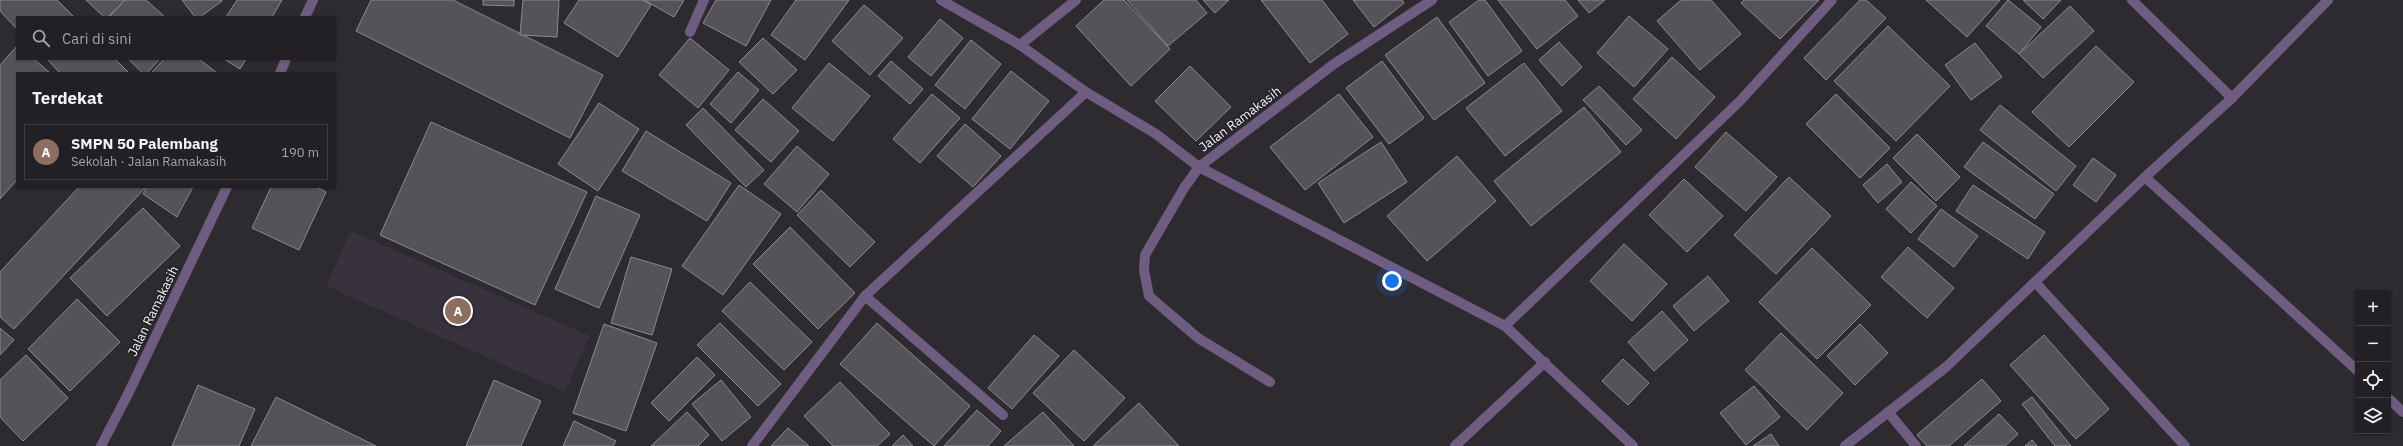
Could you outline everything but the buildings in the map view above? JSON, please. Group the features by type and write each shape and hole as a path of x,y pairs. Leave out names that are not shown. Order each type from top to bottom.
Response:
{"street":[{"path":"305,16 312,0"},
{"path":"690,32 704,0"},
{"name":"Jalan Ramakasih","path":"941,0 1020,45 1086,92 1156,134 1199,167 1334,64 1432,0"},
{"path":"1020,45 1076,0"},
{"path":"1505,326 1740,101 1832,0"},
{"path":"2132,0 2232,98"},
{"path":"1845,446 1946,367 2145,177 2232,98 2328,0"},
{"path":"280,72 286,60"},
{"path":"752,446 865,296 1086,92"},
{"path":"1270,382 1198,338 1149,296 1144,270 1145,255 1184,188 1199,167 1505,326 1633,446"},
{"path":"2145,177 2355,368"},
{"name":"Jalan Ramakasih","path":"101,446 128,394 227,188"},
{"path":"2036,282 2185,446"},
{"path":"865,296 1003,415"},
{"path":"1455,446 1545,362"},
{"path":"2391,401 2403,412"},
{"path":"1888,412 1916,446"}],"shaded area":[{"path":"351,231 590,336 565,392 326,286"}],"place":[{"name":"SMPN 50 Palembang","path":"458,311"}]}
